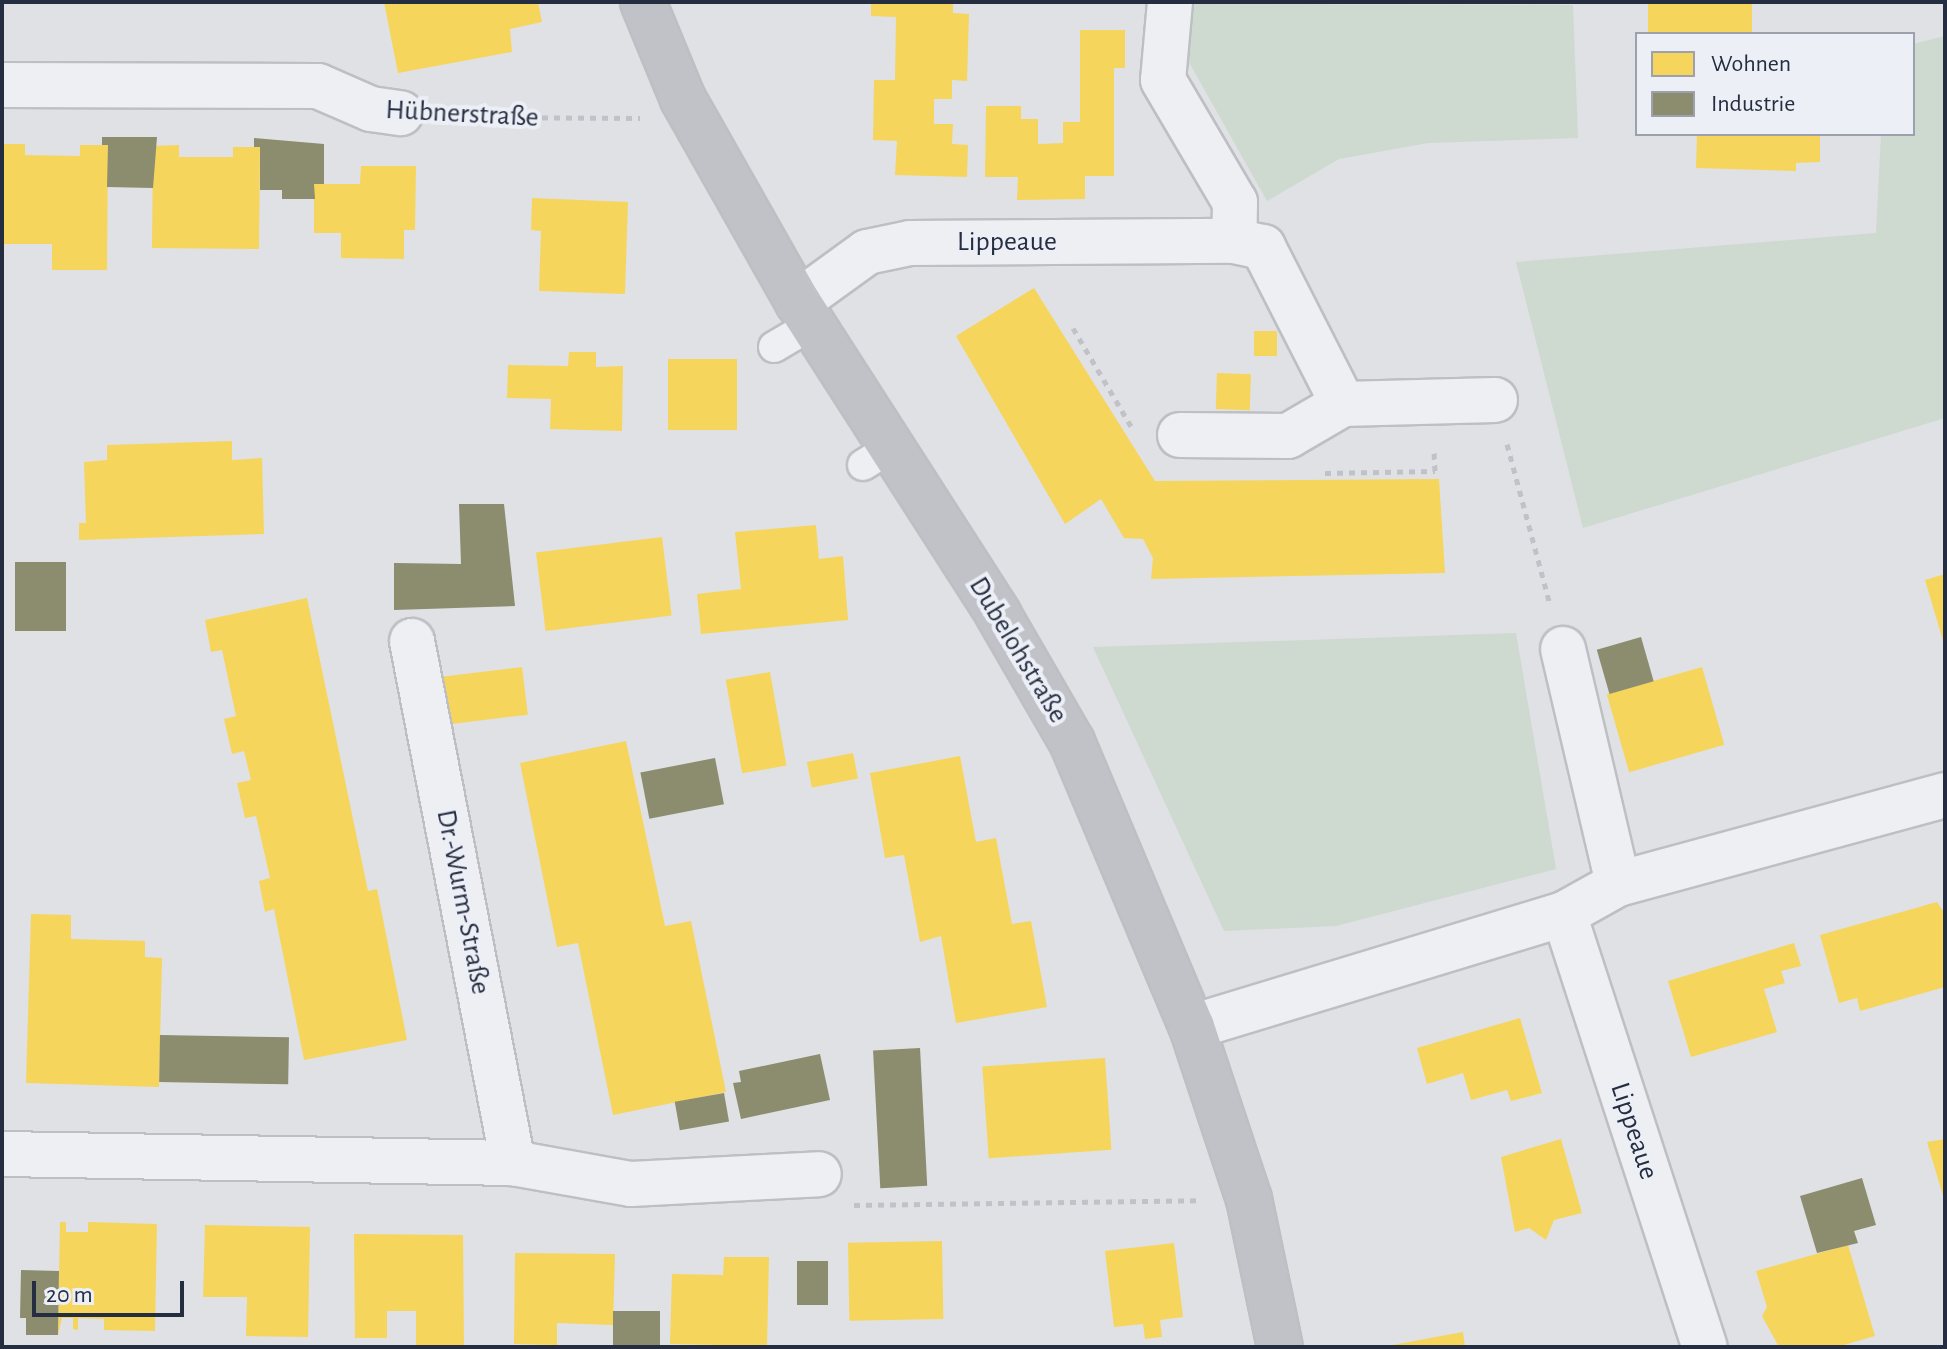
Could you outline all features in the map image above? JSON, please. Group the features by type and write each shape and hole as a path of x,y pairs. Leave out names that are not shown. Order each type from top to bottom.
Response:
{"main road":[{"name":"Dubelohstraße","path":"643,2 683,99 805,313 878,456 1072,742 1192,1027 1249,1199 1274,1298 1280,1347"}],"street":[{"path":"1170,2 1163,80 1235,202 1234,241"},
{"name":"Hübnerstraße","path":"2,85 318,86 371,109 401,113"},
{"name":"Lippeaue","path":"805,313 867,252 910,243 1234,241 1263,247 1343,404"},
{"path":"1180,435 1288,436 1343,404 1495,400"},
{"name":"Dr.-Wurm-Straße","path":"412,641 513,1163"},
{"path":"1563,649 1618,884"},
{"path":"1192,1027 1564,914 1618,884 1945,795"},
{"name":"Lippeaue","path":"1564,914 1705,1347"},
{"path":"2,1154 513,1163 631,1184 819,1174"}],"lane":[{"path":"774,347 805,313"}],"path":[{"name":"Hübnerstraße","path":"401,113 482,119 638,119 683,99"},
{"path":"1495,400 1563,649"},
{"path":"819,1174 852,1205 1249,1199"}],"shaded area":[{"path":"1188,4 1573,5 1578,138 1428,143 1339,159 1267,201 1186,57"},
{"path":"1945,36 1945,418 1583,528 1516,262 1876,233 1881,136 1915,136 1915,44"},
{"path":"1516,633 1556,869 1336,926 1224,931 1093,647"}],"building: Wohnen":[{"path":"384,2 538,2 542,22 510,29 512,52 398,73"},
{"path":"871,2 953,2 953,13 969,14 967,81 952,80 952,99 934,99 934,124 953,124 952,144 968,145 967,177 895,175 897,141 873,140 874,80 895,80 896,17 871,16"},
{"path":"1648,2 1752,2 1752,32 1648,32"},
{"path":"1080,30 1125,30 1125,68 1114,68 1114,176 1085,176 1085,199 1017,200 1018,177 985,177 986,106 1021,106 1021,119 1038,119 1038,144 1063,143 1063,122 1080,122"},
{"path":"1697,136 1820,136 1820,162 1796,163 1796,171 1696,168"},
{"path":"2,144 25,144 25,155 80,156 80,145 108,145 107,270 52,270 52,244 2,244"},
{"path":"179,145 179,157 233,157 233,147 260,147 259,249 152,248 153,146"},
{"path":"361,166 416,166 415,230 404,230 404,259 341,258 341,233 314,233 314,184 360,184"},
{"path":"532,198 628,202 625,294 539,291 541,231 531,230"},
{"path":"1034,288 1155,481 1439,479 1445,573 1151,579 1153,558 1143,539 1124,538 1101,499 1065,524 956,336"},
{"path":"1254,331 1277,331 1277,356 1254,356"},
{"path":"569,352 596,352 596,367 623,366 622,431 550,429 551,399 507,398 508,365 568,366"},
{"path":"668,359 737,359 737,430 668,430"},
{"path":"1217,373 1251,374 1250,410 1216,409"},
{"path":"232,441 232,460 262,458 264,534 79,540 79,523 86,523 84,462 107,460 107,445"},
{"path":"816,525 819,559 843,556 848,620 701,634 697,594 741,589 735,532"},
{"path":"662,537 672,615 546,631 536,552"},
{"path":"1945,574 1945,644 1944,644 1925,580"},
{"path":"307,598 368,891 377,889 407,1040 304,1060 274,909 265,912 259,881 270,878 256,816 245,818 237,783 251,780 244,751 232,754 224,719 236,716 222,650 211,652 205,620"},
{"path":"522,667 528,715 445,725 440,677"},
{"path":"1702,667 1724,745 1629,772 1607,694"},
{"path":"770,672 786,766 742,773 726,680"},
{"path":"626,741 665,926 691,921 726,1092 613,1115 578,943 557,947 520,763"},
{"path":"853,753 858,779 812,787 807,762"},
{"path":"960,756 976,842 996,838 1012,924 1031,921 1047,1007 956,1023 941,936 920,942 904,855 885,858 870,773"},
{"path":"1937,902 1945,914 1945,987 1860,1011 1857,998 1839,1003 1820,935"},
{"path":"31,914 71,915 71,939 145,941 145,957 162,958 159,1087 26,1083"},
{"path":"1794,943 1801,966 1781,971 1785,983 1764,989 1777,1032 1691,1057 1668,981"},
{"path":"1520,1018 1542,1093 1511,1101 1507,1090 1471,1100 1463,1073 1427,1084 1417,1048"},
{"path":"1105,1058 1111,1150 989,1158 982,1067"},
{"path":"1561,1139 1582,1213 1554,1220 1546,1240 1529,1228 1515,1232 1501,1157"},
{"path":"1945,1139 1945,1199 1944,1199 1927,1142"},
{"path":"60,1222 66,1222 66,1232 88,1232 88,1222 157,1224 155,1331 104,1330 104,1319 78,1318 78,1330 73,1329 73,1318 62,1318 58,1335"},
{"path":"205,1225 310,1227 308,1337 246,1336 247,1297 203,1297"},
{"path":"354,1234 463,1235 464,1347 416,1347 416,1311 387,1311 387,1338 355,1338"},
{"path":"942,1241 943,1319 849,1321 848,1243"},
{"path":"1174,1243 1183,1317 1160,1320 1162,1337 1145,1339 1143,1324 1114,1327 1105,1251"},
{"path":"1848,1245 1875,1336 1837,1347 1779,1347 1762,1316 1767,1307 1756,1271"},
{"path":"515,1253 615,1254 613,1325 557,1323 557,1345 514,1344"},
{"path":"724,1257 769,1257 767,1346 670,1344 672,1274 723,1275"},
{"path":"1463,1332 1465,1347 1392,1347 1392,1345"}],"building: Industrie":[{"path":"102,137 157,137 153,188 107,187 108,145 102,145"},
{"path":"254,138 324,144 324,184 314,184 315,199 282,199 282,190 260,190 260,147 254,147"},
{"path":"459,504 504,504 515,606 394,610 394,563 461,564"},
{"path":"15,562 66,562 66,631 15,631"},
{"path":"1641,637 1654,681 1609,694 1597,650"},
{"path":"715,758 724,804 649,819 640,773"},
{"path":"160,1035 289,1037 288,1084 159,1082"},
{"path":"920,1048 927,1186 880,1188 873,1050"},
{"path":"820,1054 830,1100 741,1119 733,1083 741,1082 739,1071"},
{"path":"724,1093 729,1122 680,1130 675,1102"},
{"path":"1862,1178 1876,1225 1854,1231 1858,1243 1817,1253 1800,1196"},
{"path":"797,1261 828,1261 828,1305 797,1305"},
{"path":"21,1270 59,1271 58,1335 26,1335 26,1318 20,1318"},
{"path":"613,1311 660,1311 660,1347 613,1347"}]}
